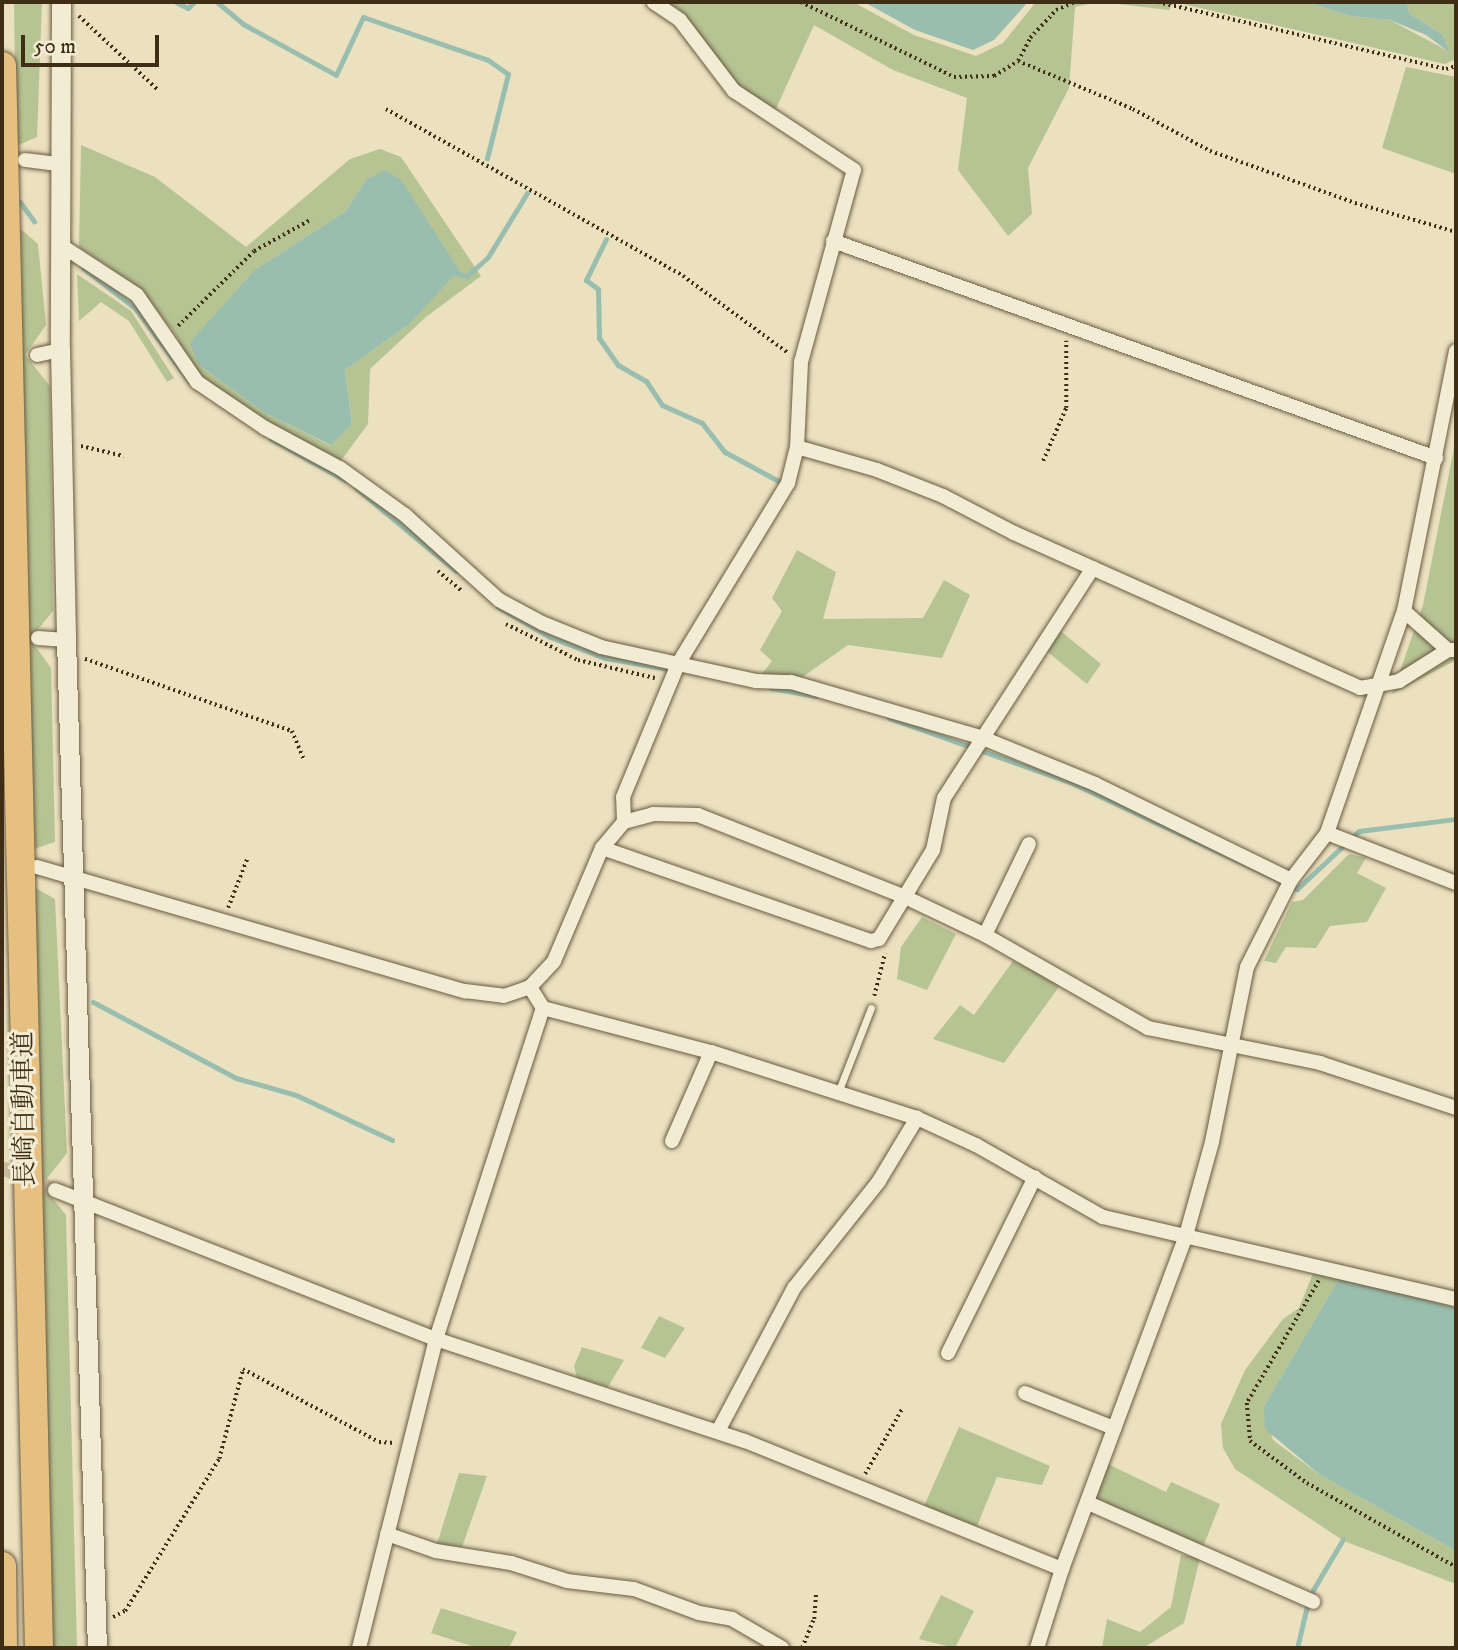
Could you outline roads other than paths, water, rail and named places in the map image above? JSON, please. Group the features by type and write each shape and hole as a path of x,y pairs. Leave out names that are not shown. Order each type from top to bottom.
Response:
{"highway":[{"name":"長崎自動車道","path":"2,66 39,1648"},
{"path":"2,1566 3,1648"}],"street":[{"path":"624,822 623,797 678,664 788,484 797,447 801,362 854,170 734,91 680,20 653,2"},
{"path":"61,4 60,350 71,880 97,1648"},
{"path":"25,160 59,164"},
{"path":"833,241 1436,458"},
{"path":"59,244 137,295 197,382 384,499 499,600 601,647 756,681 791,682 980,737 1095,784 1291,880"},
{"path":"37,355 60,350"},
{"path":"1037,1648 1062,1569 1185,1239 1212,1142 1247,967 1291,880 1332,835 1377,685 1404,611 1456,351"},
{"path":"797,447 877,470 943,496 1093,568 1360,688 1399,681 1452,650 1404,611"},
{"path":"602,848 871,941 879,939 933,850 944,798 980,737 1093,568"},
{"path":"38,638 66,646"},
{"path":"37,867 71,880 465,991 504,996 530,987 554,961 602,848 624,822 653,814 698,815 905,897 985,935 1148,1028 1168,1036 1231,1042 1320,1063 1456,1108"},
{"path":"1332,835 1456,883"},
{"path":"985,935 1029,844"},
{"path":"530,987 543,1008 711,1052 839,1090 917,1118 1035,1177 1103,1217 1185,1239 1199,1236 1303,1264 1328,1266 1456,1299"},
{"path":"359,1648 436,1339 543,1008"},
{"path":"672,1141 711,1052"},
{"path":"718,1431 794,1288 879,1181 917,1118"},
{"path":"948,1353 1035,1177"},
{"path":"55,1190 436,1339 718,1431 1062,1569"},
{"path":"1025,1394 1114,1429"},
{"path":"1088,1503 1313,1602"},
{"path":"387,1534 567,1581 634,1589 699,1613 732,1619 782,1648"}],"lane":[{"path":"839,1090 871,1008"}],"waterway":[{"path":"176,2 188,8 194,2"},
{"path":"217,2 243,24 336,75 363,17 488,60 508,74 487,158"},
{"path":"452,272 467,276 488,257 527,193"},
{"path":"20,202 34,221"},
{"path":"606,239 586,280 598,289 599,338 618,365 646,381 662,405 702,423 725,452 782,483"},
{"path":"83,268 135,308 189,381"},
{"path":"271,439 345,480"},
{"path":"356,488 456,571"},
{"path":"498,607 550,637 605,658 675,670"},
{"path":"771,688 816,696"},
{"path":"889,718 1070,782 1297,889 1359,831 1456,819"},
{"path":"93,1002 236,1078 296,1095 392,1140"},
{"path":"1313,1590 1343,1539"},
{"path":"1297,1648 1307,1606"}],"tunnel":[{"path":"2,1168 55,1190"}]}
